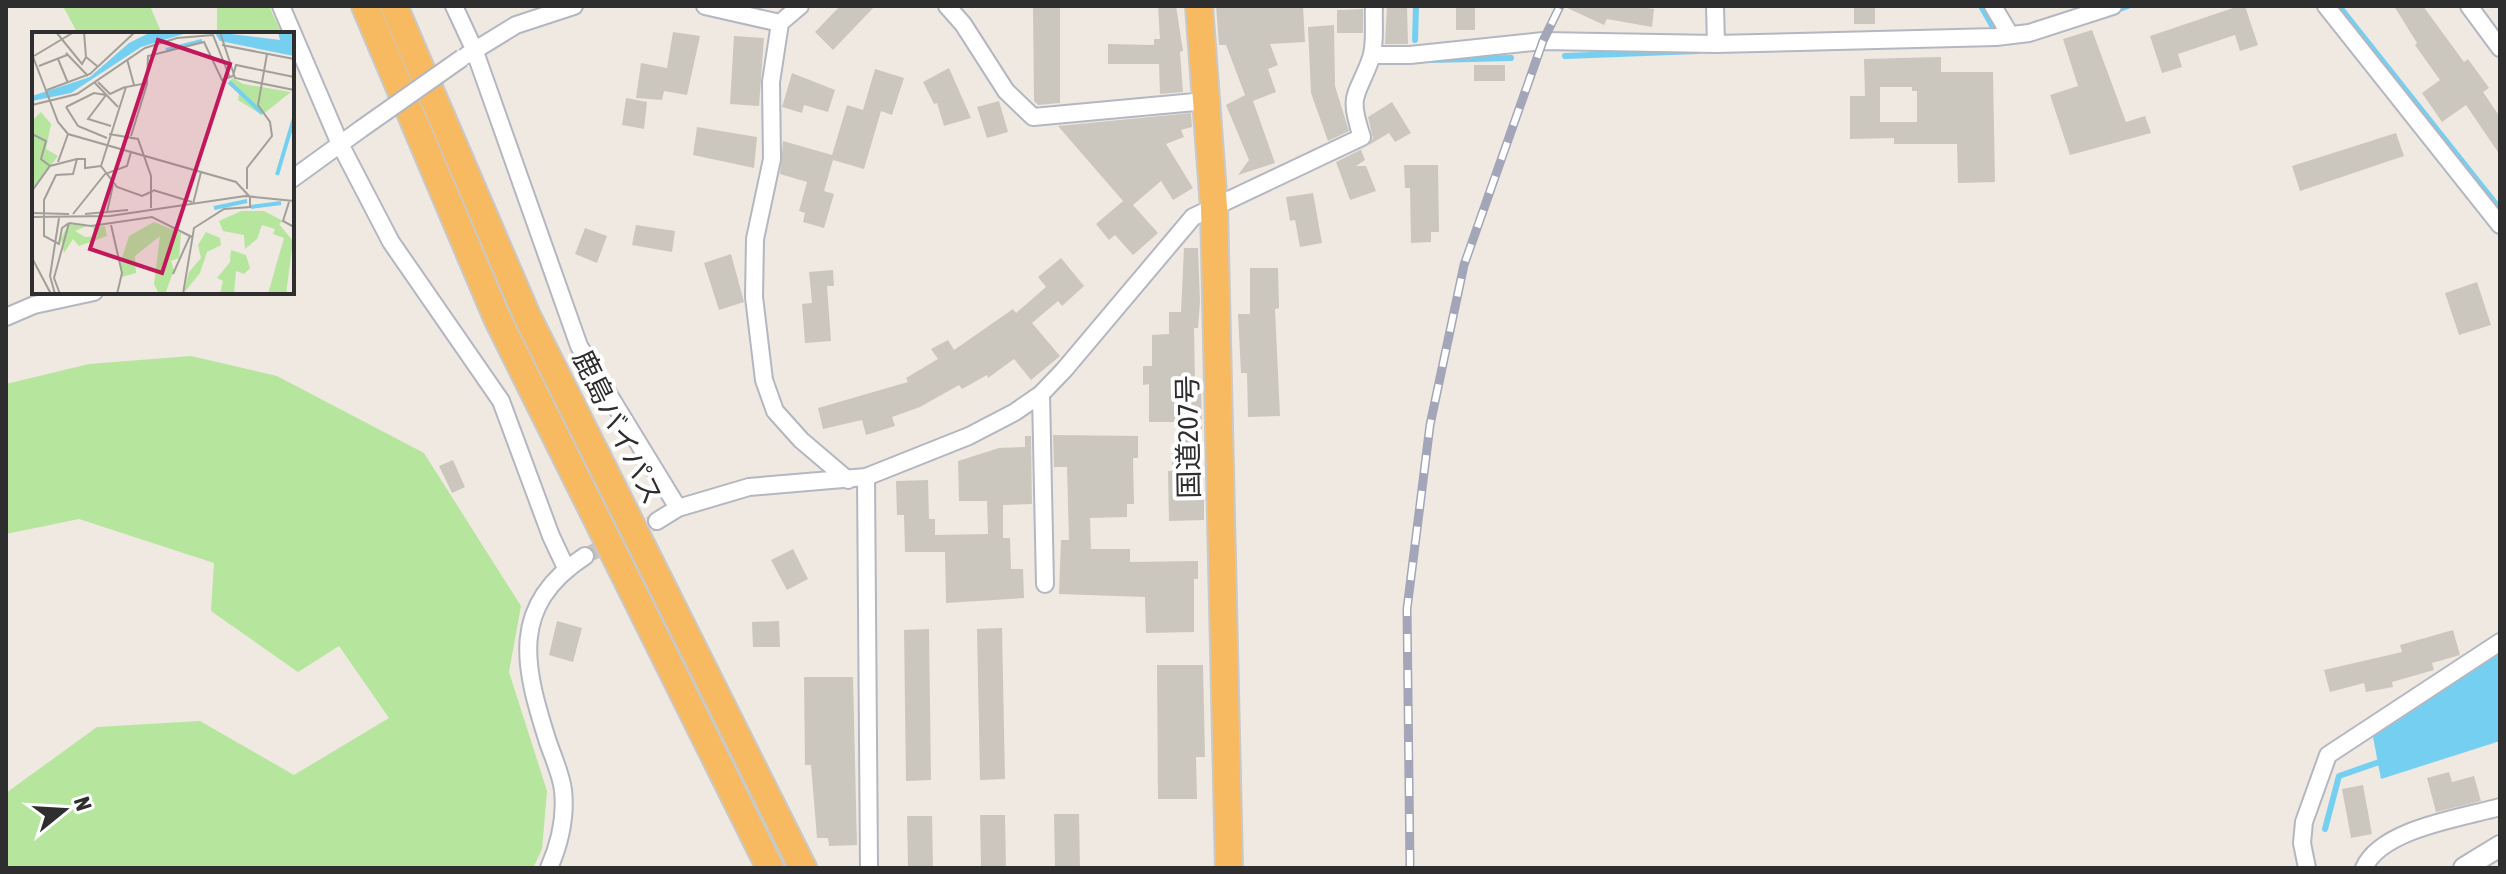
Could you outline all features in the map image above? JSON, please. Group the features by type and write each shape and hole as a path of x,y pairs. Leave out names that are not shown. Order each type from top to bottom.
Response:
{"highway":[{"path":"365,6 497,318 770,868"},
{"name":"鹿島バイパス","path":"394,6 527,316 803,868"},
{"name":"国道207号","path":"1199,6 1214,207 1229,868"}],"street":[{"path":"281,6 292,32"},
{"path":"454,6 468,54 579,346 678,508"},
{"path":"294,178 468,54 516,25 574,6"},
{"path":"705,6 780,23"},
{"path":"800,6 780,23 771,82 772,159 755,239 754,297 764,380 775,411 801,440 848,480"},
{"path":"947,6 963,24 1006,91 1033,117 1206,101"},
{"path":"657,521 678,508 749,487 866,477 969,436 1041,394 1193,217 1362,137 1353,109 1354,91 1372,55 1374,6"},
{"path":"1715,6 1716,44"},
{"path":"1993,6 2003,35"},
{"path":"1372,55 1410,55 1543,41 1716,44 2003,35 2029,33 2113,6"},
{"path":"2326,6 2500,225"},
{"path":"2469,6 2500,48"},
{"path":"294,36 340,144 391,242 501,401 566,568"},
{"path":"6,317 34,305 85,294"},
{"path":"1041,394 1045,584"},
{"path":"866,477 869,868"},
{"path":"549,868 563,825 563,787 529,681 527,637 538,603 566,568 585,556"},
{"path":"2307,868 2302,843 2304,822 2328,755 2500,642"},
{"path":"2364,868 2370,855 2395,838 2500,807"},
{"path":"2464,868 2500,846"}],"green space":[{"path":"63,6 150,6 161,32 77,32"},
{"path":"217,6 269,6 281,32 217,32"},
{"path":"191,356 277,376 424,453 521,606 509,672 547,791 542,849 533,868 6,868 6,793 97,727 200,721 294,775 389,718 339,646 298,672 211,611 214,563 79,519 6,534 6,384 89,364"}],"water":[{"path":"2500,653 2500,741 2381,779 2373,737"}],"building":[{"path":"840,6 875,6 833,50 815,32"},
{"path":"1033,6 1060,6 1060,103 1038,105 1034,101"},
{"path":"1158,6 1176,6 1183,51 1180,52 1183,92 1160,94 1159,64 1108,64 1108,44 1154,45 1154,39 1160,39"},
{"path":"1216,6 1303,6 1305,42 1270,44 1278,65 1268,69 1276,92 1253,101 1275,163 1238,175 1249,160 1226,105 1245,95 1226,45 1219,45"},
{"path":"1387,6 1407,6 1408,44 1385,44"},
{"path":"1456,6 1475,6 1475,30 1456,30"},
{"path":"1563,6 1654,9 1652,27 1607,19 1604,25"},
{"path":"1854,6 1875,6 1875,24 1854,24"},
{"path":"2245,6 2258,45 2240,51 2235,35 2178,54 2182,67 2162,73 2150,36"},
{"path":"2394,6 2423,6 2464,62 2468,59 2489,88 2483,92 2500,117 2500,155 2466,105 2442,122 2422,93 2440,80 2415,45 2417,43"},
{"path":"1363,9 1363,33 1337,33 1337,10"},
{"path":"1334,25 1335,86 1349,131 1328,141 1311,93 1308,27"},
{"path":"2092,30 2126,122 2145,116 2151,133 2070,155 2050,95 2078,86 2063,39"},
{"path":"673,32 700,36 687,95 664,91 662,100 636,98 641,63 667,68"},
{"path":"734,36 764,38 759,106 730,104"},
{"path":"1941,57 1941,72 1993,72 1995,182 1958,183 1957,144 1894,144 1894,138 1850,139 1850,96 1865,96 1864,59","holes":["1880,87 1912,87 1912,91 1917,91 1917,122 1880,122"]},
{"path":"1474,65 1505,65 1505,81 1474,81"},
{"path":"949,68 971,118 944,126 937,103 934,104 923,82"},
{"path":"875,69 904,78 892,115 881,111 864,169 833,160 824,191 834,194 824,228 803,222 805,213 799,211 807,182 780,174 783,141 832,155 847,105 863,110"},
{"path":"792,73 835,90 828,112 804,105 802,113 782,107"},
{"path":"626,98 647,102 644,129 622,125"},
{"path":"999,101 1008,132 987,138 977,107"},
{"path":"1392,102 1411,133 1395,142 1389,133 1369,145 1373,138 1368,117"},
{"path":"1191,113 1192,127 1181,130 1184,137 1166,144 1193,188 1173,200 1161,181 1133,205 1158,233 1133,255 1115,235 1109,240 1096,224 1123,201 1058,126"},
{"path":"697,127 757,137 754,168 693,155"},
{"path":"2396,133 2404,156 2300,191 2292,166"},
{"path":"1364,148 1361,150 1365,160 1356,166 1366,166 1376,191 1350,200 1336,162"},
{"path":"1404,165 1438,165 1439,232 1431,232 1431,242 1411,243 1410,188 1405,188"},
{"path":"1313,193 1322,243 1300,247 1295,220 1290,221 1286,197"},
{"path":"636,225 675,231 672,252 632,245"},
{"path":"585,228 607,236 597,263 575,254"},
{"path":"1184,248 1198,248 1200,302 1198,328 1194,328 1195,384 1201,384 1202,429 1195,429 1195,471 1204,470 1204,520 1169,521 1168,471 1172,471 1172,452 1179,452 1179,422 1149,422 1149,384 1143,385 1143,366 1152,366 1152,335 1169,334 1169,312 1181,312"},
{"path":"731,254 744,302 719,310 704,263"},
{"path":"1061,258 1084,286 1062,306 1058,301 1032,323 1060,356 1031,380 1014,359 988,378 987,375 962,389 959,385 920,407 892,417 895,426 866,435 862,420 823,429 818,408 908,382 906,378 938,359 931,349 948,340 954,350 1013,309 1016,313 1046,287 1038,277"},
{"path":"1250,268 1278,268 1279,308 1275,309 1280,416 1248,417 1247,373 1241,373 1238,314 1250,314"},
{"path":"833,270 834,286 827,286 831,341 805,343 802,304 812,303 809,272"},
{"path":"2477,282 2491,325 2459,335 2445,293"},
{"path":"1053,435 1138,436 1138,458 1133,458 1134,504 1127,504 1127,517 1090,518 1091,549 1130,549 1130,562 1198,561 1198,579 1194,579 1194,632 1146,633 1145,597 1059,594 1061,540 1069,540 1067,467 1054,467"},
{"path":"1025,436 1031,436 1032,504 1003,505 1003,538 1010,538 1011,569 1023,569 1024,598 946,603 945,552 905,552 904,515 897,515 896,481 928,480 929,519 935,519 935,535 988,534 987,501 959,501 958,461 999,448 1025,447"},
{"path":"453,460 465,487 452,493 439,466"},
{"path":"793,549 808,579 787,590 771,560"},
{"path":"557,621 582,628 573,662 549,655"},
{"path":"779,621 780,647 753,647 752,622"},
{"path":"1002,628 1005,779 980,780 977,629"},
{"path":"929,629 931,780 906,781 904,630"},
{"path":"2453,630 2460,655 2432,663 2434,670 2392,682 2393,687 2366,692 2364,683 2330,692 2324,670 2402,652 2400,645"},
{"path":"1157,665 1203,665 1205,757 1196,757 1197,799 1158,799"},
{"path":"804,677 853,677 857,845 829,846 828,838 817,838 811,765 805,765"},
{"path":"2449,772 2452,782 2474,776 2481,801 2436,812 2427,778"},
{"path":"2363,785 2372,834 2351,838 2342,789"},
{"path":"1054,814 1079,814 1080,868 1055,868"},
{"path":"980,815 1005,815 1006,868 981,868"},
{"path":"907,816 932,816 933,868 908,868"}],"waterway":[{"path":"1415,40 1416,6"},
{"path":"1981,6 1997,34"},
{"path":"2114,11 2128,6"},
{"path":"2339,6 2500,209"},
{"path":"1565,56 1698,51"},
{"path":"1430,60 1511,58"},
{"path":"2325,829 2339,776 2385,760"}],"tunnel":[{"path":"585,556 657,521"}],"railway":[{"path":"1410,868 1407,609 1430,425 1464,265 1543,41 1560,6"}]}
